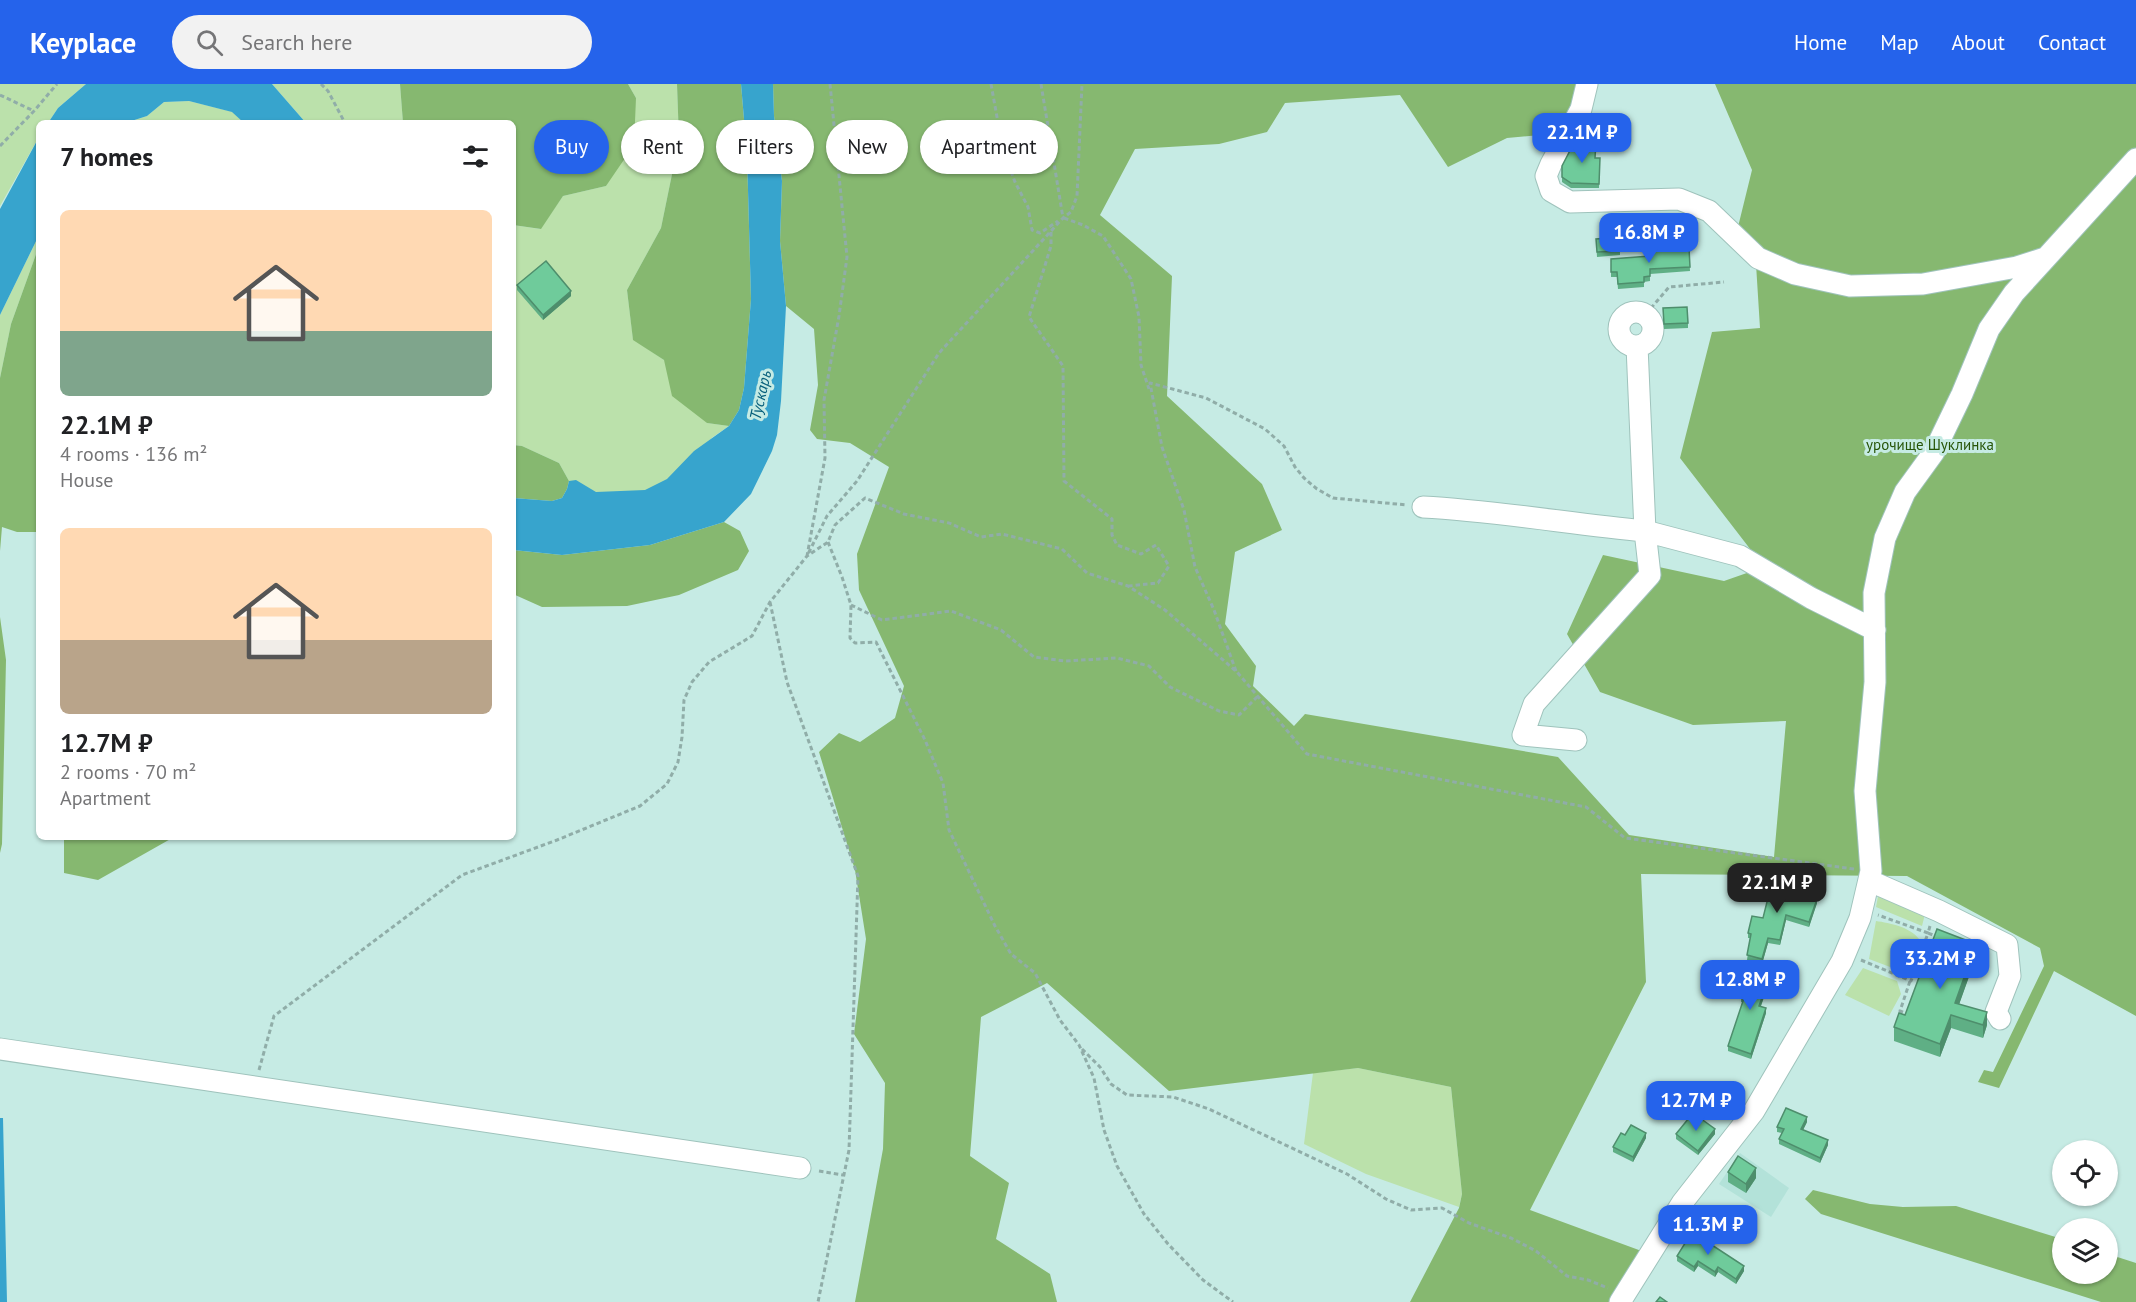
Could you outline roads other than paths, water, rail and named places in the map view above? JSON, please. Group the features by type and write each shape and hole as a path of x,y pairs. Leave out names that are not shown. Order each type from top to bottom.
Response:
{"street":[{"path":"1587,84 1581,109 1546,176 1551,192 1570,202 1679,199 1709,211 1758,258 1795,274 1850,286 1923,284 2017,267 2045,258"},
{"path":"1623,1296 1682,1203 1754,1111 1845,954 1862,909 1870,876 1865,791 1875,682 1874,593 1885,538 1905,492 1934,452 1962,394 1989,329 2014,293 2136,159"},
{"path":"1576,740 1523,735 1534,704 1650,575 1645,531 1637,346 1626,342 1619,329 1620,322 1626,315 1636,312 1646,314"},
{"path":"1423,507 1469,509 1580,525 1645,531 1740,556 1812,598 1875,630"},
{"path":"1870,876 2007,945 2010,976 1996,1012 2000,1019"},
{"path":"0,1049 800,1168"}],"water":[{"path":"86,84 272,84 303,120 241,120 232,112 189,101 164,102 147,116 134,120 50,120 58,108"},
{"path":"741,84 773,84 774,120 744,120"},
{"path":"36,143 36,241 0,315 0,209"},
{"name":"Тускарь","path":"748,174 781,174 780,241 786,306 781,401 777,435 772,451 751,494 724,522 650,545 562,555 516,550 516,498 552,501 562,498 569,481 576,480 596,492 645,490 667,479 694,451 729,426 739,410 744,388 751,299"},
{"path":"0,1118 3,1118 7,1302 0,1302"}],"park label":[{"name":"урочище Шуклинка","path":"1930,445"}]}
